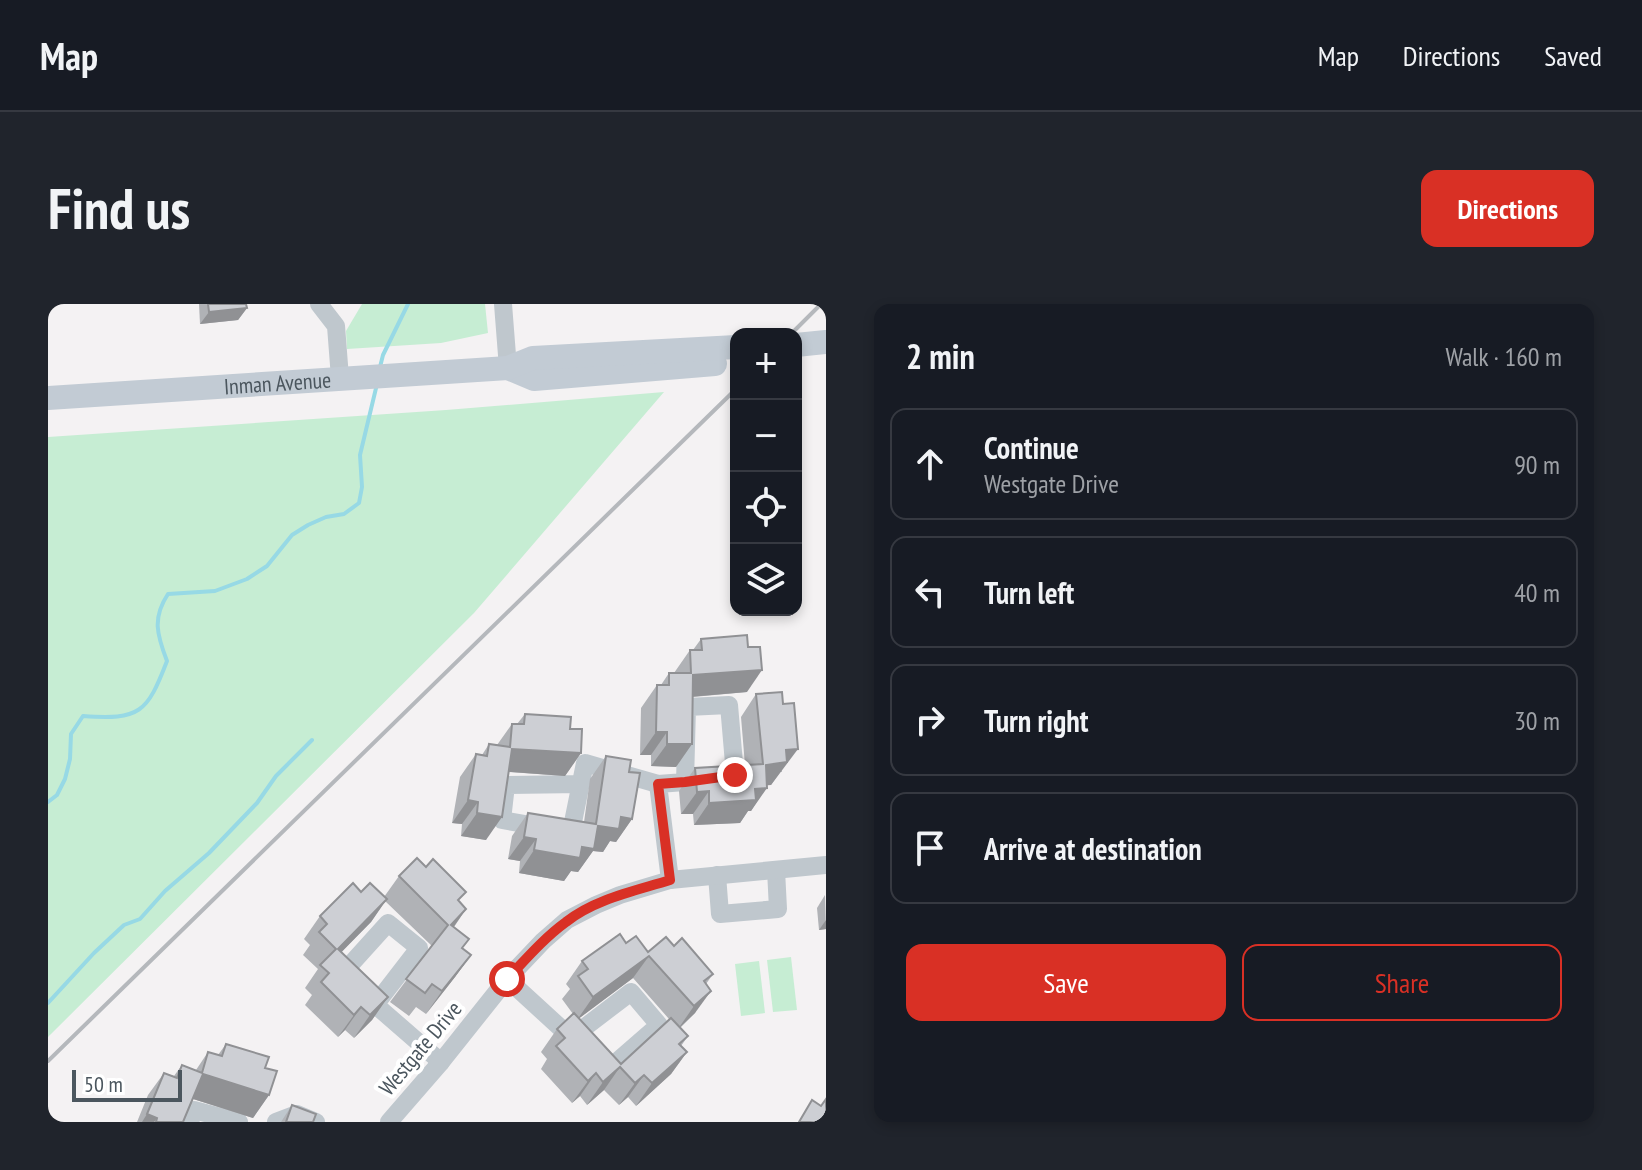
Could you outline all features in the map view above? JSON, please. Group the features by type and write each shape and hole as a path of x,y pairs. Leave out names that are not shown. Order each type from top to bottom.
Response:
{"main road":[{"path":"802,344 826,342"},
{"name":"Inman Avenue","path":"48,398 508,368 533,358 730,347"},
{"path":"802,359 826,357"},
{"name":"Inman Avenue","path":"508,368 534,379 730,363"}],"street":[{"path":"319,304 336,326 340,378"},
{"path":"503,304 508,368"},
{"path":"581,784 506,785 502,820 571,832 581,784 585,763 658,784 685,782 735,775 729,705 687,707 685,782"},
{"path":"658,784 670,880"},
{"name":"Westgate Drive","path":"389,1122 507,979 567,920 620,895 670,880 826,865"},
{"path":"717,875 720,914 778,909 776,870"},
{"path":"375,1005 419,948 388,923 341,975 375,1005 441,1062"},
{"path":"507,979 572,1037 605,1072 659,1025 631,992 572,1037"},
{"path":"190,1122 194,1110 239,1122"},
{"path":"276,1122 297,1114 316,1122"}],"green space":[{"path":"362,304 485,304 488,333 441,343 347,349 346,331"},
{"path":"664,392 474,613 48,1037 48,437"},
{"path":"791,957 797,1010 773,1012 767,960"},
{"path":"759,961 765,1013 741,1016 735,964"}],"building":[{"path":"208,304 246,304 247,308 209,312"},
{"path":"747,635 748,647 760,647 762,670 693,675 692,744 667,744 667,732 656,732 657,685 669,685 669,673 691,673 690,650 702,650 701,639"},
{"path":"782,692 783,704 794,703 798,749 786,750 787,762 766,765 767,788 755,789 756,800 709,803 709,791 697,792 695,768 763,764 756,694"},
{"path":"525,714 571,717 570,729 582,729 581,753 512,749 502,817 477,813 478,802 468,800 476,754 487,756 489,744 510,747 512,724 524,724"},
{"path":"606,756 631,760 629,772 640,773 632,819 621,817 619,829 598,826 594,849 582,847 580,858 534,850 536,839 524,837 528,813 596,824"},
{"path":"417,858 426,867 433,859 466,892 458,900 466,909 451,925 469,939 462,948 471,955 442,991 432,984 425,993 406,979 448,925 399,876"},
{"path":"353,883 361,892 370,883 387,899 338,949 388,997 370,1015 361,1007 354,1015 321,982 329,973 320,965 336,949 319,932 327,924 320,916"},
{"path":"620,934 626,943 636,936 648,952 666,937 674,946 682,938 713,974 704,981 711,991 694,1006 649,956 593,997 578,976 588,969 582,961"},
{"path":"574,1013 621,1064 671,1018 688,1036 679,1044 687,1052 652,1083 644,1075 635,1083 620,1067 603,1082 596,1073 588,1081 556,1046 565,1038 557,1029"},
{"path":"226,1044 269,1057 265,1068 277,1071 269,1095 203,1074 183,1122 156,1122 157,1118 147,1114 164,1073 177,1078 182,1065 202,1073 208,1052 222,1056"},
{"path":"826,1099 826,1122 799,1122 812,1100 821,1106"},
{"path":"292,1105 316,1114 313,1122 286,1122"}],"waterway":[{"path":"380,367 408,304"},
{"path":"48,802 57,795 65,779 71,734 83,716 129,714 139,710 153,692 167,661 158,619 168,594 215,591 247,579 267,566 292,535 326,517 344,514 359,503 362,487 360,455 377,384"},
{"path":"48,1003 124,925 140,919 165,891 209,853 312,740"}],"railway":[{"path":"797,328 821,304"},
{"path":"48,1061 730,395"}],"route":[{"path":"507,979 567,920 620,895 670,880 658,784 735,775"}]}
